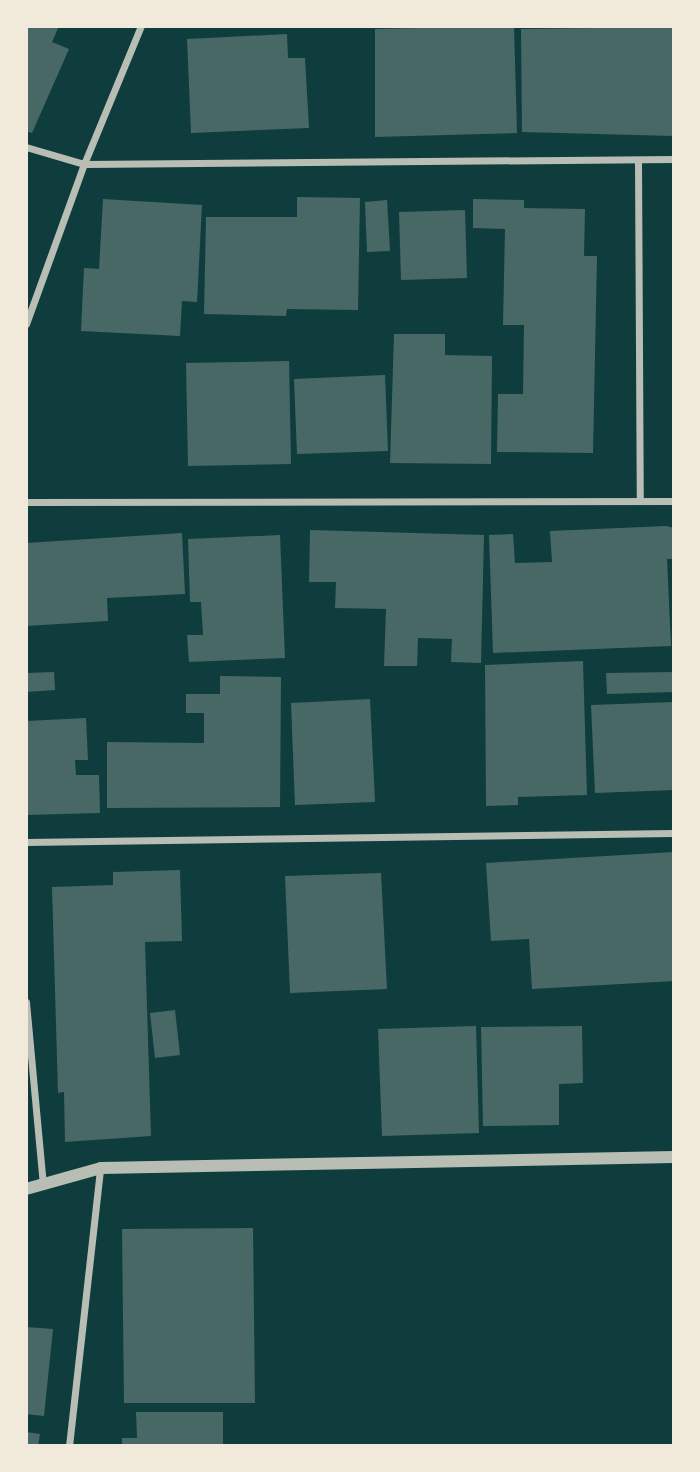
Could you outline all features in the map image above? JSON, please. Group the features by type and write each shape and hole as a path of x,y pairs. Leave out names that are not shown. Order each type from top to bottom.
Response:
{"street":[{"path":"26,324 84,164 141,26"},
{"path":"26,147 84,164 674,159"},
{"path":"638,160 640,501"},
{"path":"26,502 674,501"},
{"path":"26,842 674,833"},
{"path":"26,1002 43,1186"},
{"path":"26,1189 101,1168 674,1157"},
{"path":"69,1446 101,1168"}],"building":[{"path":"26,26 59,26 52,42 69,49 32,133 26,131"},
{"path":"514,26 517,133 375,137 375,29"},
{"path":"674,27 674,136 522,132 521,29"},
{"path":"287,34 288,58 305,58 309,128 191,133 187,39"},
{"path":"297,197 360,198 358,310 287,309 286,316 204,314 206,217 297,217"},
{"path":"103,199 202,205 197,302 182,301 180,336 81,331 84,268 99,269"},
{"path":"473,199 524,200 524,208 585,209 584,256 597,256 593,453 497,452 498,394 523,394 524,325 503,325 505,229 473,228"},
{"path":"387,200 390,251 367,252 365,202"},
{"path":"465,210 467,278 401,280 399,212"},
{"path":"394,334 445,334 445,355 492,356 491,464 390,463"},
{"path":"289,361 291,464 188,466 186,363"},
{"path":"385,375 388,451 297,454 294,379"},
{"path":"666,526 674,528 674,559 667,559 671,646 493,653 489,535 513,534 515,563 552,562 550,531"},
{"path":"310,530 484,535 481,663 451,662 452,639 418,638 417,666 384,666 386,609 335,608 336,582 309,582"},
{"path":"182,533 185,594 107,598 108,621 26,626 26,543"},
{"path":"280,535 285,658 189,662 187,635 203,635 201,602 190,602 188,539"},
{"path":"583,661 587,795 518,797 518,805 486,806 485,665"},
{"path":"54,672 55,690 26,692 26,673"},
{"path":"674,672 674,692 607,694 606,673"},
{"path":"220,676 281,677 280,807 107,808 107,742 204,743 204,713 186,713 186,694 220,694"},
{"path":"370,699 375,802 295,805 291,703"},
{"path":"674,702 674,790 595,793 591,705"},
{"path":"86,718 88,760 75,760 76,775 99,775 100,813 26,815 26,721"},
{"path":"674,852 674,981 532,989 529,939 491,941 486,863"},
{"path":"180,870 182,941 145,942 151,1136 65,1142 64,1092 58,1093 52,887 113,885 113,872"},
{"path":"381,873 387,989 290,993 285,876"},
{"path":"175,1010 180,1055 155,1058 150,1013"},
{"path":"476,1026 479,1133 382,1136 378,1029"},
{"path":"582,1026 583,1083 559,1084 559,1125 483,1126 481,1027"},
{"path":"253,1228 255,1403 124,1403 122,1229"},
{"path":"26,1327 53,1329 44,1416 26,1414"},
{"path":"136,1412 223,1412 223,1446 122,1446 122,1438 137,1438"},
{"path":"26,1432 40,1434 38,1446 26,1446"}]}
